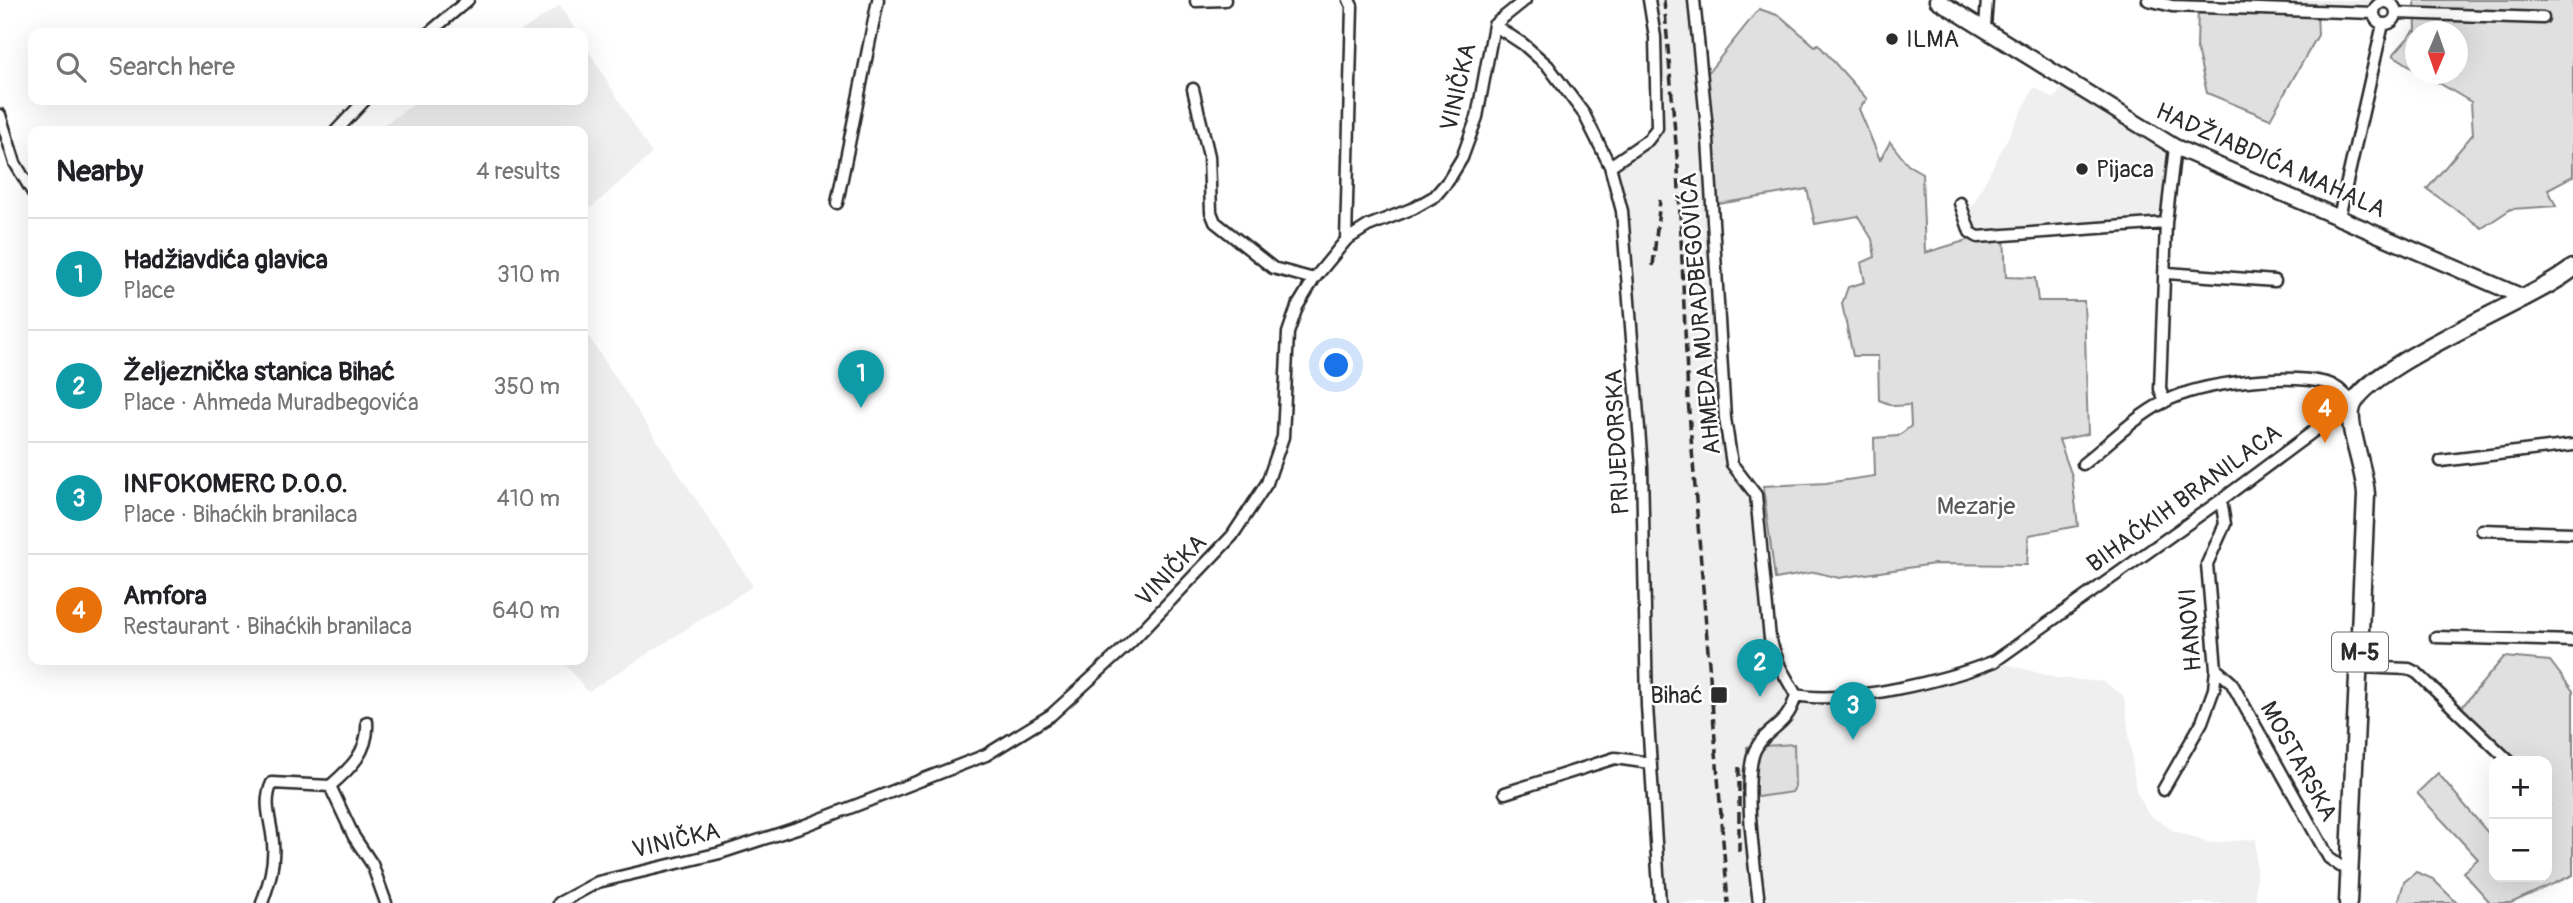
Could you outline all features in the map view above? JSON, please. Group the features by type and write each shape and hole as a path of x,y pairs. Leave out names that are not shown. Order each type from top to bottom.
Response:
{"main road":[{"name":"BIHAĆKIH BRANILACA","path":"2353,402 2363,389 2422,351 2570,277"},
{"name":"M-5","path":"2348,903 2366,495 2365,473 2351,425 2353,402"}],"street":[{"path":"435,28 468,0"},
{"path":"837,203 878,0"},
{"path":"1196,1 1225,0"},
{"path":"1346,240 1352,78 1352,5 1349,0"},
{"name":"VINIČKA","path":"559,903 598,882 720,853 926,780 986,755 1051,715 1130,643 1232,536 1257,502 1275,467 1283,437 1291,321 1314,279 1346,240 1368,226 1414,208 1435,196 1448,181 1462,158 1477,117 1494,25 1525,0"},
{"path":"1611,166 1648,140 1657,128 1655,37 1649,0"},
{"name":"AHMEDA MURADBEGOVIĆA","path":"1694,0 1708,139 1725,418 1732,464 1756,495 1770,639 1787,682 1796,695"},
{"name":"HADŽIABDIĆA MAHALA","path":"1937,0 1985,27 2175,147 2525,298"},
{"path":"1985,27 1987,0"},
{"path":"2148,0 2172,6 2374,13"},
{"path":"2384,24 2376,19 2374,13 2378,5 2387,1 2396,13"},
{"path":"2384,24 2393,20 2396,13"},
{"path":"2396,13 2543,18"},
{"path":"2339,217 2384,24"},
{"name":"PRIJEDORSKA","path":"1494,25 1523,44 1548,66 1596,132 1611,166 1622,211 1632,309 1642,467 1650,763 1660,903"},
{"path":"1193,89 1209,156 1211,212 1215,222 1273,268 1314,279"},
{"path":"341,126 360,105"},
{"path":"0,115 8,145 28,183"},
{"path":"2165,402 2160,389 2167,273 2166,223 2175,147"},
{"path":"1960,203 1970,232 1978,237 2166,223"},
{"path":"2167,273 2275,281"},
{"path":"2083,464 2165,402 2226,383 2326,383 2339,388 2353,402"},
{"name":"BIHAĆKIH BRANILACA","path":"1796,695 1841,695 1918,685 1961,675 1995,661 2353,402"},
{"path":"2441,461 2573,445"},
{"name":"HANOVI","path":"2163,790 2202,722 2214,689 2216,669 2207,564 2225,524 2221,500"},
{"path":"2482,530 2573,533"},
{"path":"2436,637 2573,641"},
{"path":"2359,667 2409,669 2417,673 2504,756"},
{"name":"MOSTARSKA","path":"2216,669 2231,682 2329,858 2349,868"},
{"path":"1759,903 1750,797 1752,760 1761,741 1791,712 1796,695"},
{"path":"262,903 273,862 273,842 267,810 271,783 330,786 358,758 365,745 367,722"},
{"path":"1505,793 1615,758 1650,763"},
{"path":"330,786 354,837 372,864 386,903"}],"shaded area":[{"path":"1649,0 1694,0 1732,464 1752,488 1770,639 1795,694 1889,690 1995,661 2056,678 2104,682 2124,696 2136,790 2148,814 2174,831 2209,843 2256,839 2256,903 1660,903 1632,309 1610,166 1654,134"},
{"path":"2148,0 2385,0 2384,14 2226,8"},
{"path":"560,5 574,28 526,28"},
{"path":"588,50 652,154 588,211 588,126 381,126 413,105 588,105"},
{"path":"2067,81 2175,147 2166,223 1978,237 1964,216 1975,201 2034,87 2054,99"},
{"path":"588,336 753,586 588,692 566,665 588,665"}],"green space":[{"path":"2415,0 2573,0 2573,176 2548,189 2556,206 2511,209 2482,228 2427,189 2473,134 2471,102 2441,84 2468,84 2468,21 2416,21"},
{"path":"2198,4 2317,12 2318,35 2270,119 2207,93 2197,49"},
{"name":"Mezarje","path":"1759,9 1780,16 1815,46 1818,44 1867,99 1859,109 1880,160 1890,142 1908,165 1922,173 1925,253 1978,237 2004,235 2006,277 2035,278 2038,301 2084,301 2088,434 2059,440 2072,476 2078,526 2029,535 2027,565 1934,564 1839,578 1815,572 1775,579 1763,486 1826,483 1875,476 1874,438 1898,436 1911,426 1910,405 1894,406 1879,400 1878,356 1853,356 1842,304 1848,287 1865,282 1861,263 1875,257 1872,239 1858,216 1815,224 1807,189 1712,205 1703,79"},
{"path":"2405,41 2405,63 2393,55"},
{"path":"2504,657 2550,661 2573,691 2573,875 2511,903 2486,903 2489,901 2463,872 2478,859 2417,793 2438,773 2489,834 2489,882 2552,882 2552,756 2499,756 2456,714"},
{"path":"1794,744 1795,787 1792,792 1750,798 1747,747"},
{"path":"2416,872 2433,879 2457,903 2398,903 2404,882"}],"railway":[{"path":"1664,0 1678,168 1688,399 1728,903"},
{"path":"1653,266 1660,200"},
{"path":"1739,763 1739,852"}],"place":[{"name":"ILMA","path":"1892,39"},
{"name":"Pijaca","path":"2082,169"},
{"name":"Hadžiavdića glavica","path":"861,408"},
{"name":"Amfora","path":"2325,443"},
{"name":"Bihać","path":"1719,695"},
{"name":"Željeznička stanica Bihać","path":"1760,697"},
{"name":"INFOKOMERC D.O.O.","path":"1853,740"}]}
